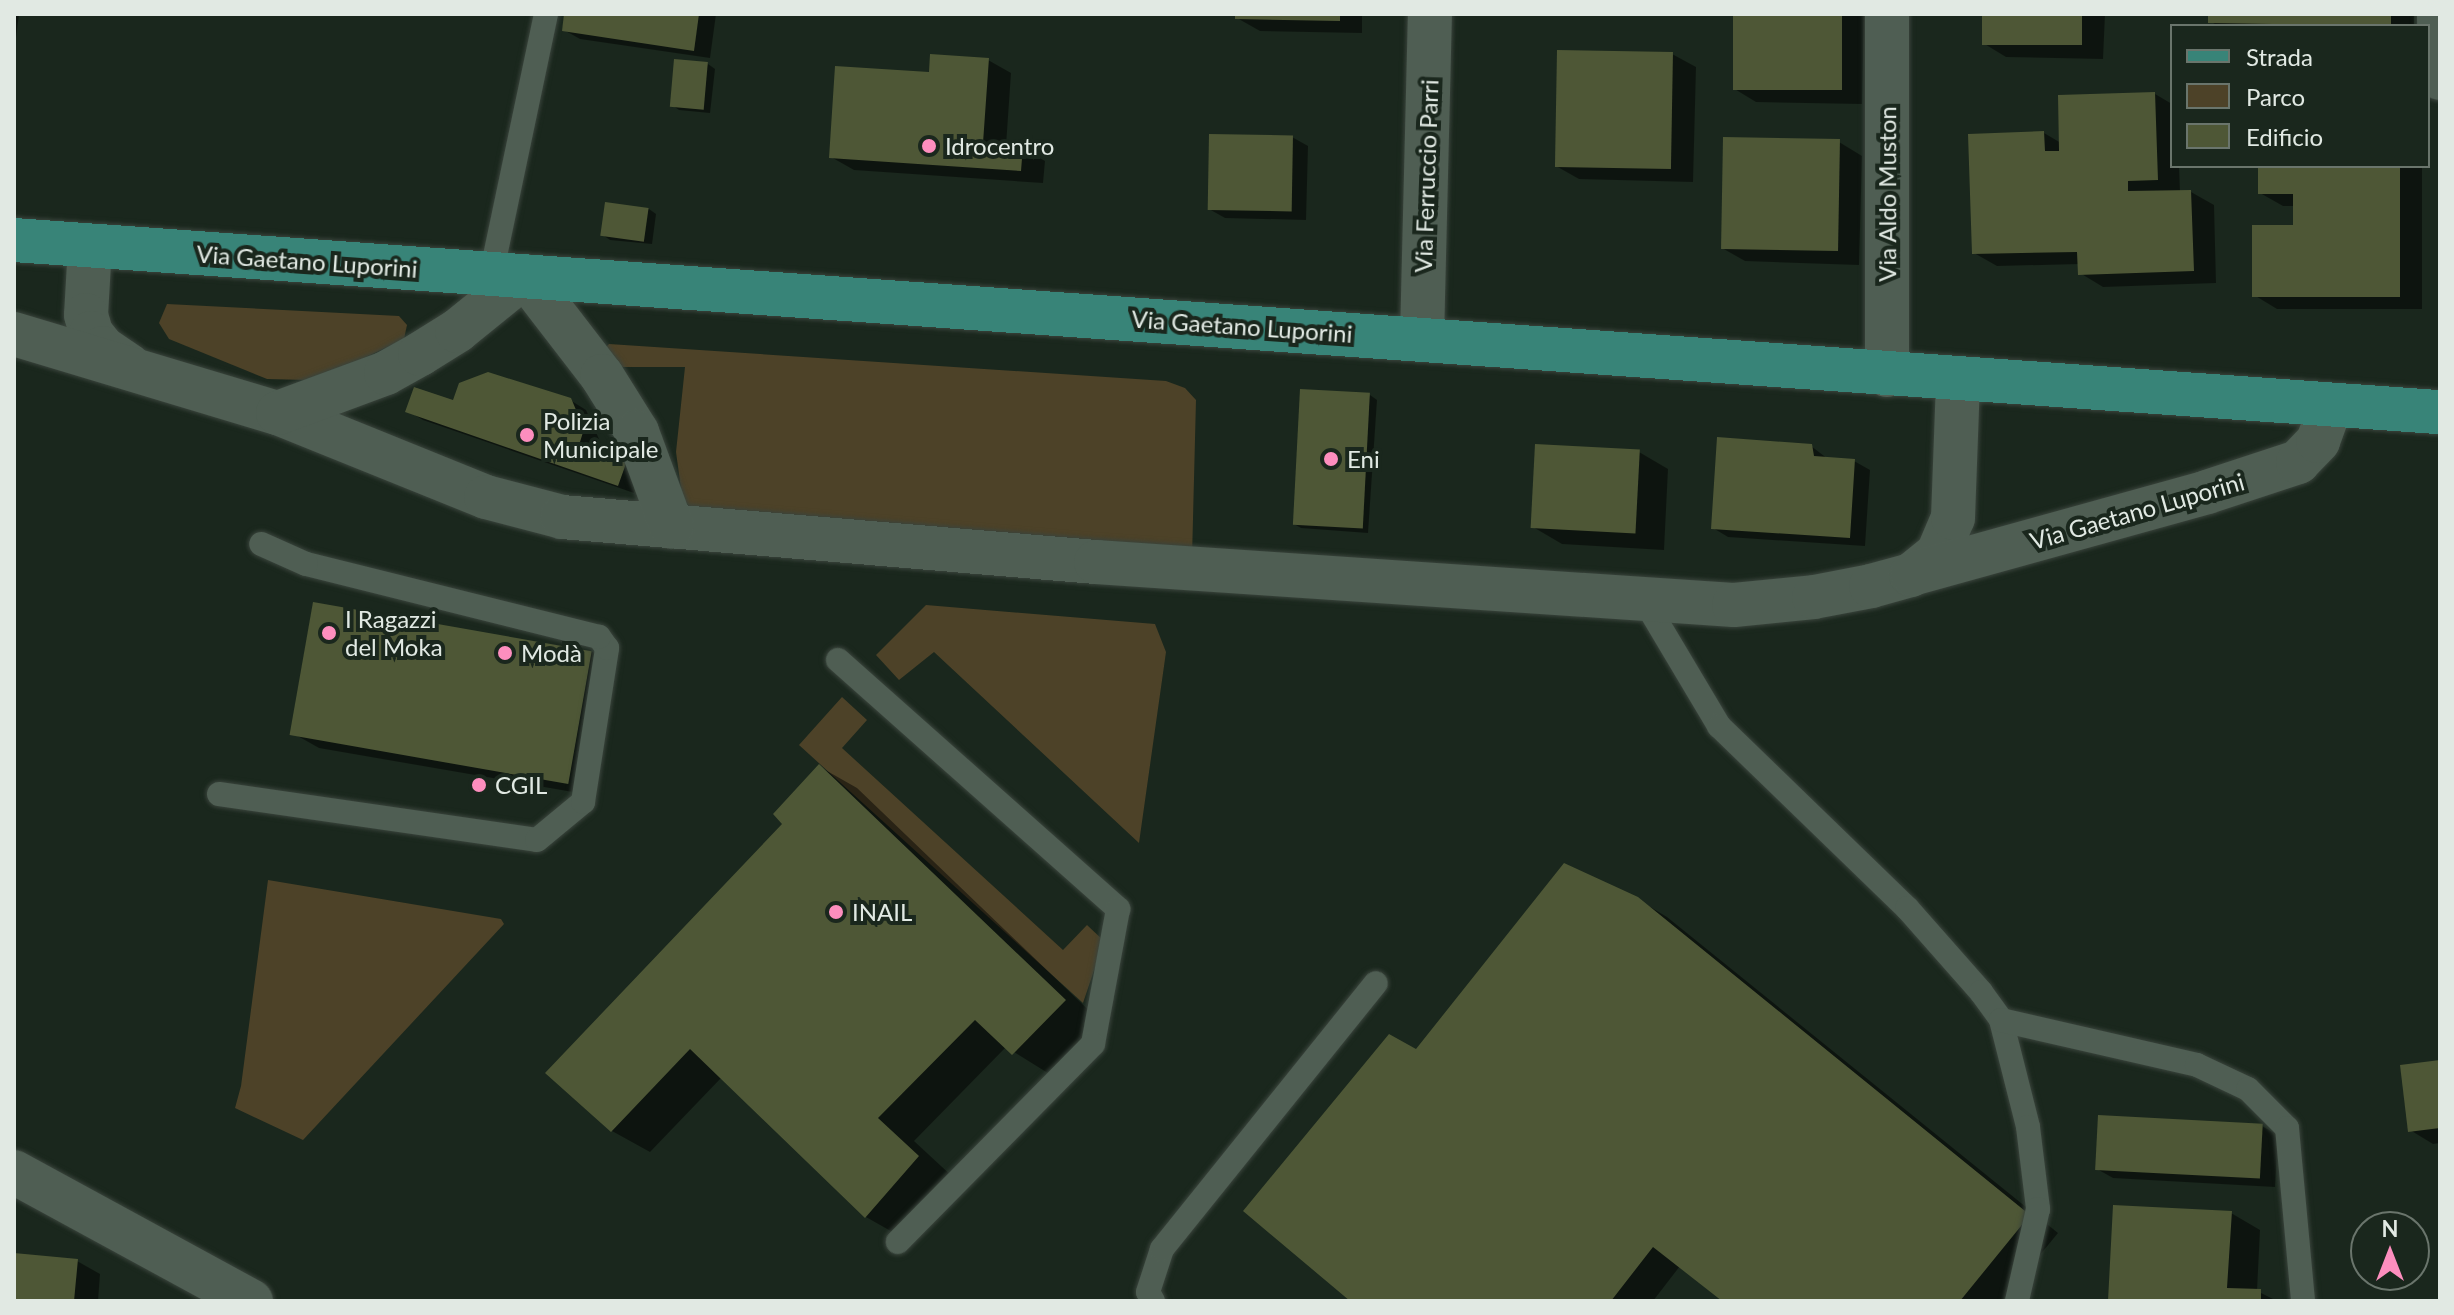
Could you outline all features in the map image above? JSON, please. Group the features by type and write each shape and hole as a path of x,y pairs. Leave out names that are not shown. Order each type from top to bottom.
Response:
{"main road":[{"name":"Via Gaetano Luporini","path":"14,240 2440,412"}],"street":[{"name":"Via Ferruccio Parri","path":"1422,338 1430,14"},
{"name":"Via Aldo Muston","path":"1887,14 1887,375"},
{"path":"2439,14 2440,78"},
{"name":"Via Gaetano Luporini","path":"90,246 86,315 91,333 103,348 139,371"},
{"path":"278,413 386,373 420,354 457,331 508,275 602,376 637,432 672,527"},
{"name":"Via Gaetano Luporini","path":"14,334 278,413 486,497 562,517 1096,562 1734,605 1857,589 2207,492 2298,462 2310,454 2318,441 2331,405"},
{"name":"Via Gaetano Luporini","path":"1911,575 1938,553 1953,518 1958,380"},
{"path":"14,1172 251,1301"}],"lane":[{"path":"508,275 546,14"},
{"path":"219,794 537,840 583,802 607,648 599,637 306,564 261,544"},
{"path":"1644,600 1719,726 1907,908 1981,992 2001,1020 2028,1127 2038,1209 2017,1301"},
{"path":"838,660 1118,909 1093,1044 898,1242"},
{"path":"1153,1301 1148,1292 1162,1249 1376,983"},
{"path":"2001,1020 2197,1065 2248,1089 2287,1128 2303,1301"}],"green space":[{"path":"167,304 399,316 407,325 404,339 345,367 306,380 267,379 169,339 159,323"},
{"path":"609,344 1166,381 1185,388 1196,400 1192,558 696,517 682,496 676,452 685,367 621,367 600,353"},
{"path":"926,605 1155,624 1166,652 1139,843 934,652 899,680 876,655"},
{"path":"842,697 867,720 842,748 1063,950 1087,925 1104,941 1083,1003 799,745"},
{"path":"268,880 501,919 504,924 303,1140 235,1108 241,1086"}],"building":[{"path":"564,14 699,14 694,51 562,31"},
{"path":"1235,14 1340,14 1340,21 1235,19"},
{"path":"1733,14 1842,14 1842,90 1733,90"},
{"path":"1982,14 2082,14 2082,45 1982,45"},
{"path":"2208,14 2391,14 2391,24 2208,23"},
{"path":"1557,50 1673,52 1671,169 1555,167"},
{"path":"930,54 989,58 983,143 1023,146 1021,171 829,158 835,66 929,72"},
{"path":"674,59 708,62 704,110 670,107"},
{"path":"2155,92 2158,180 2128,181 2128,191 2191,190 2194,271 2078,275 2077,252 1972,254 1968,134 2044,131 2045,151 2059,151 2058,95"},
{"path":"1209,134 1293,135 1292,211 1208,210"},
{"path":"1723,137 1840,139 1838,251 1721,249"},
{"path":"2258,168 2400,168 2400,297 2252,297 2252,225 2293,225 2293,194 2258,194"},
{"path":"605,202 649,208 644,242 600,236"},
{"name":"Polizia Municipale","path":"488,372 571,398 584,429 580,442 628,458 618,486 405,412 414,387 453,400 459,383"},
{"path":"1300,389 1370,393 1363,528 1293,525"},
{"path":"1717,437 1812,444 1814,456 1855,459 1850,538 1711,529"},
{"path":"1535,444 1640,449 1635,533 1531,528"},
{"path":"313,602 592,651 568,784 290,735"},
{"name":"INAIL","path":"819,764 1066,1000 1012,1055 975,1020 878,1118 919,1156 865,1218 690,1049 611,1132 545,1073 782,824 773,814"},
{"path":"1564,863 1638,897 2030,1215 1960,1301 1722,1301 1653,1247 1611,1301 1350,1301 1243,1211 1389,1034 1416,1049"},
{"path":"2440,1060 2440,1128 2408,1132 2400,1065"},
{"path":"2098,1115 2263,1124 2260,1179 2095,1170"},
{"path":"2113,1205 2232,1211 2227,1288 2261,1289 2261,1301 2108,1301"},
{"path":"14,1253 78,1259 74,1301 14,1301"}],"place":[{"name":"Idrocentro","path":"929,146"},
{"name":"Polizia Municipale","path":"527,435"},
{"name":"Eni","path":"1331,459"},
{"name":"I Ragazzi del Moka","path":"329,633"},
{"name":"Modà","path":"505,653"},
{"name":"CGIL","path":"479,785"},
{"name":"INAIL","path":"836,912"}]}
